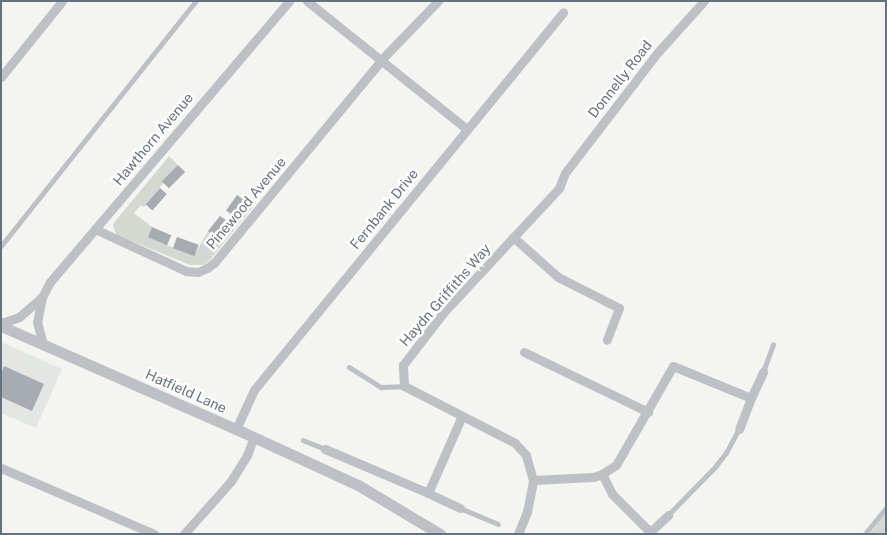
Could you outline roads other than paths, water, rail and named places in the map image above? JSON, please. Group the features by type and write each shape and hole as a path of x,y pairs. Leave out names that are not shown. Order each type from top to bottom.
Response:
{"street":[{"path":"1,77 62,1"},
{"name":"Hawthorn Avenue","path":"43,344 37,322 42,297 50,282 289,1"},
{"path":"307,1 382,59 467,129"},
{"name":"Pinewood Avenue","path":"95,230 186,271 198,272 207,268 214,263 382,59 438,1"},
{"name":"Donnelly Road","path":"563,178 658,52 704,1"},
{"name":"Fernbank Drive","path":"236,428 254,390 563,12"},
{"name":"Haydn Griffiths Way","path":"404,386 403,365 444,313 559,188 563,178"},
{"path":"513,237 558,277 618,308 606,340"},
{"name":"Hawthorn Avenue","path":"1,324 19,317 42,297"},
{"name":"Hatfield Lane","path":"1,324 236,428 358,485 440,534"},
{"path":"524,352 648,412"},
{"path":"533,480 575,478 602,474 616,465 673,366 751,398"},
{"path":"739,429 763,372"},
{"path":"404,386 515,442 526,455 533,480 532,496 522,531"},
{"path":"428,493 462,416"},
{"path":"184,534 231,481 247,455 254,437"},
{"path":"325,449 460,508"},
{"path":"1,468 154,534"},
{"path":"602,474 612,494 649,533 668,515"}],"lane":[{"path":"1,246 196,1"},
{"path":"763,372 773,345"},
{"path":"348,367 380,387 404,386"},
{"path":"668,515 716,467 739,429"},
{"path":"303,440 325,449"},
{"path":"460,508 498,524"},
{"path":"865,534 886,508"}]}
